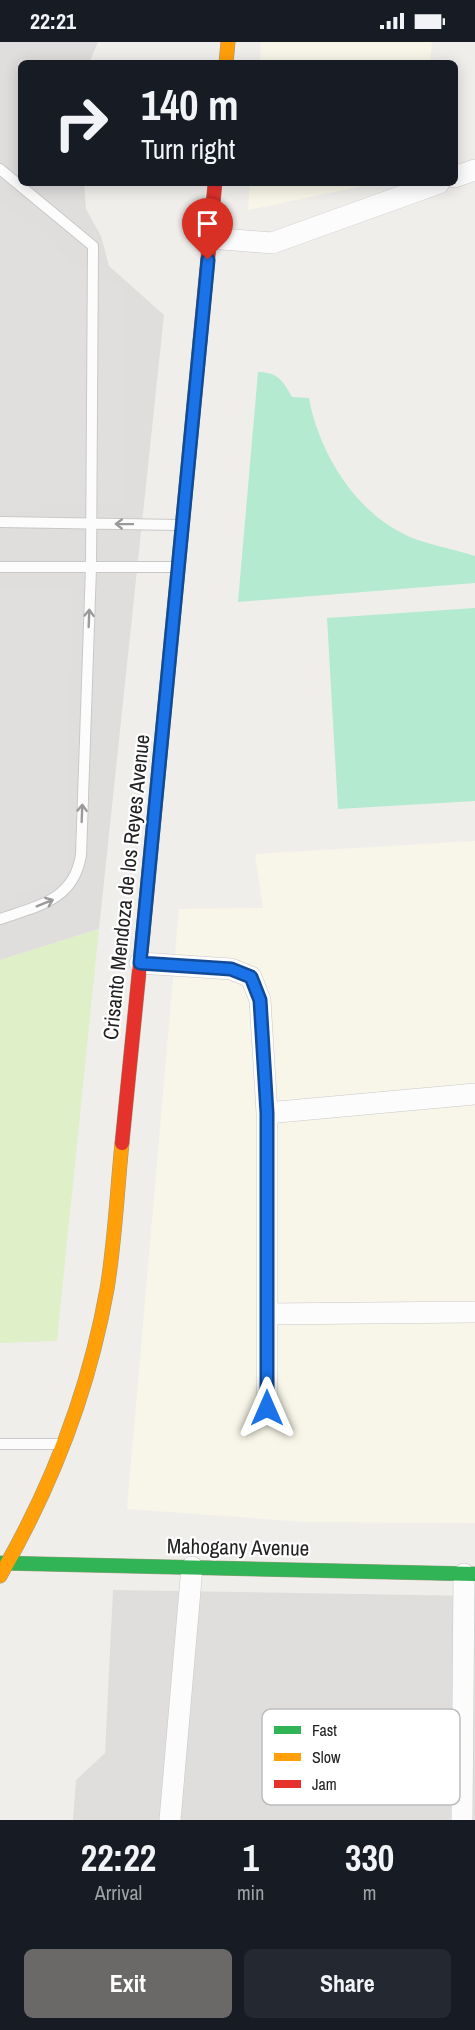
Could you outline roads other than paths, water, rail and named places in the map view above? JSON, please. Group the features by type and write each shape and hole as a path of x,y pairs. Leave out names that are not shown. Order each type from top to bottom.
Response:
{"main road":[{"path":"226,60 228,42"},
{"name":"Crisanto Mendoza de los Reyes Avenue","path":"0,1576 4,1563 61,1444 87,1368 105,1301 215,186"},
{"name":"Mahogany Avenue","path":"4,1563 469,1574"}],"street":[{"path":"458,176 475,170"},
{"path":"210,238 272,243 431,186"},
{"path":"140,963 231,969 251,977 260,1000 267,1113 267,1408"},
{"path":"267,1113 475,1094"},
{"path":"267,1314 475,1312"},
{"path":"170,1820 192,1567"},
{"path":"462,1820 469,1574"}],"lane":[{"path":"0,170 18,185"},
{"path":"0,919 55,898 70,886 78,871 91,567 93,246 20,186"},
{"path":"0,522 183,525"},
{"path":"0,567 178,567"},
{"path":"0,1444 61,1444"}]}
